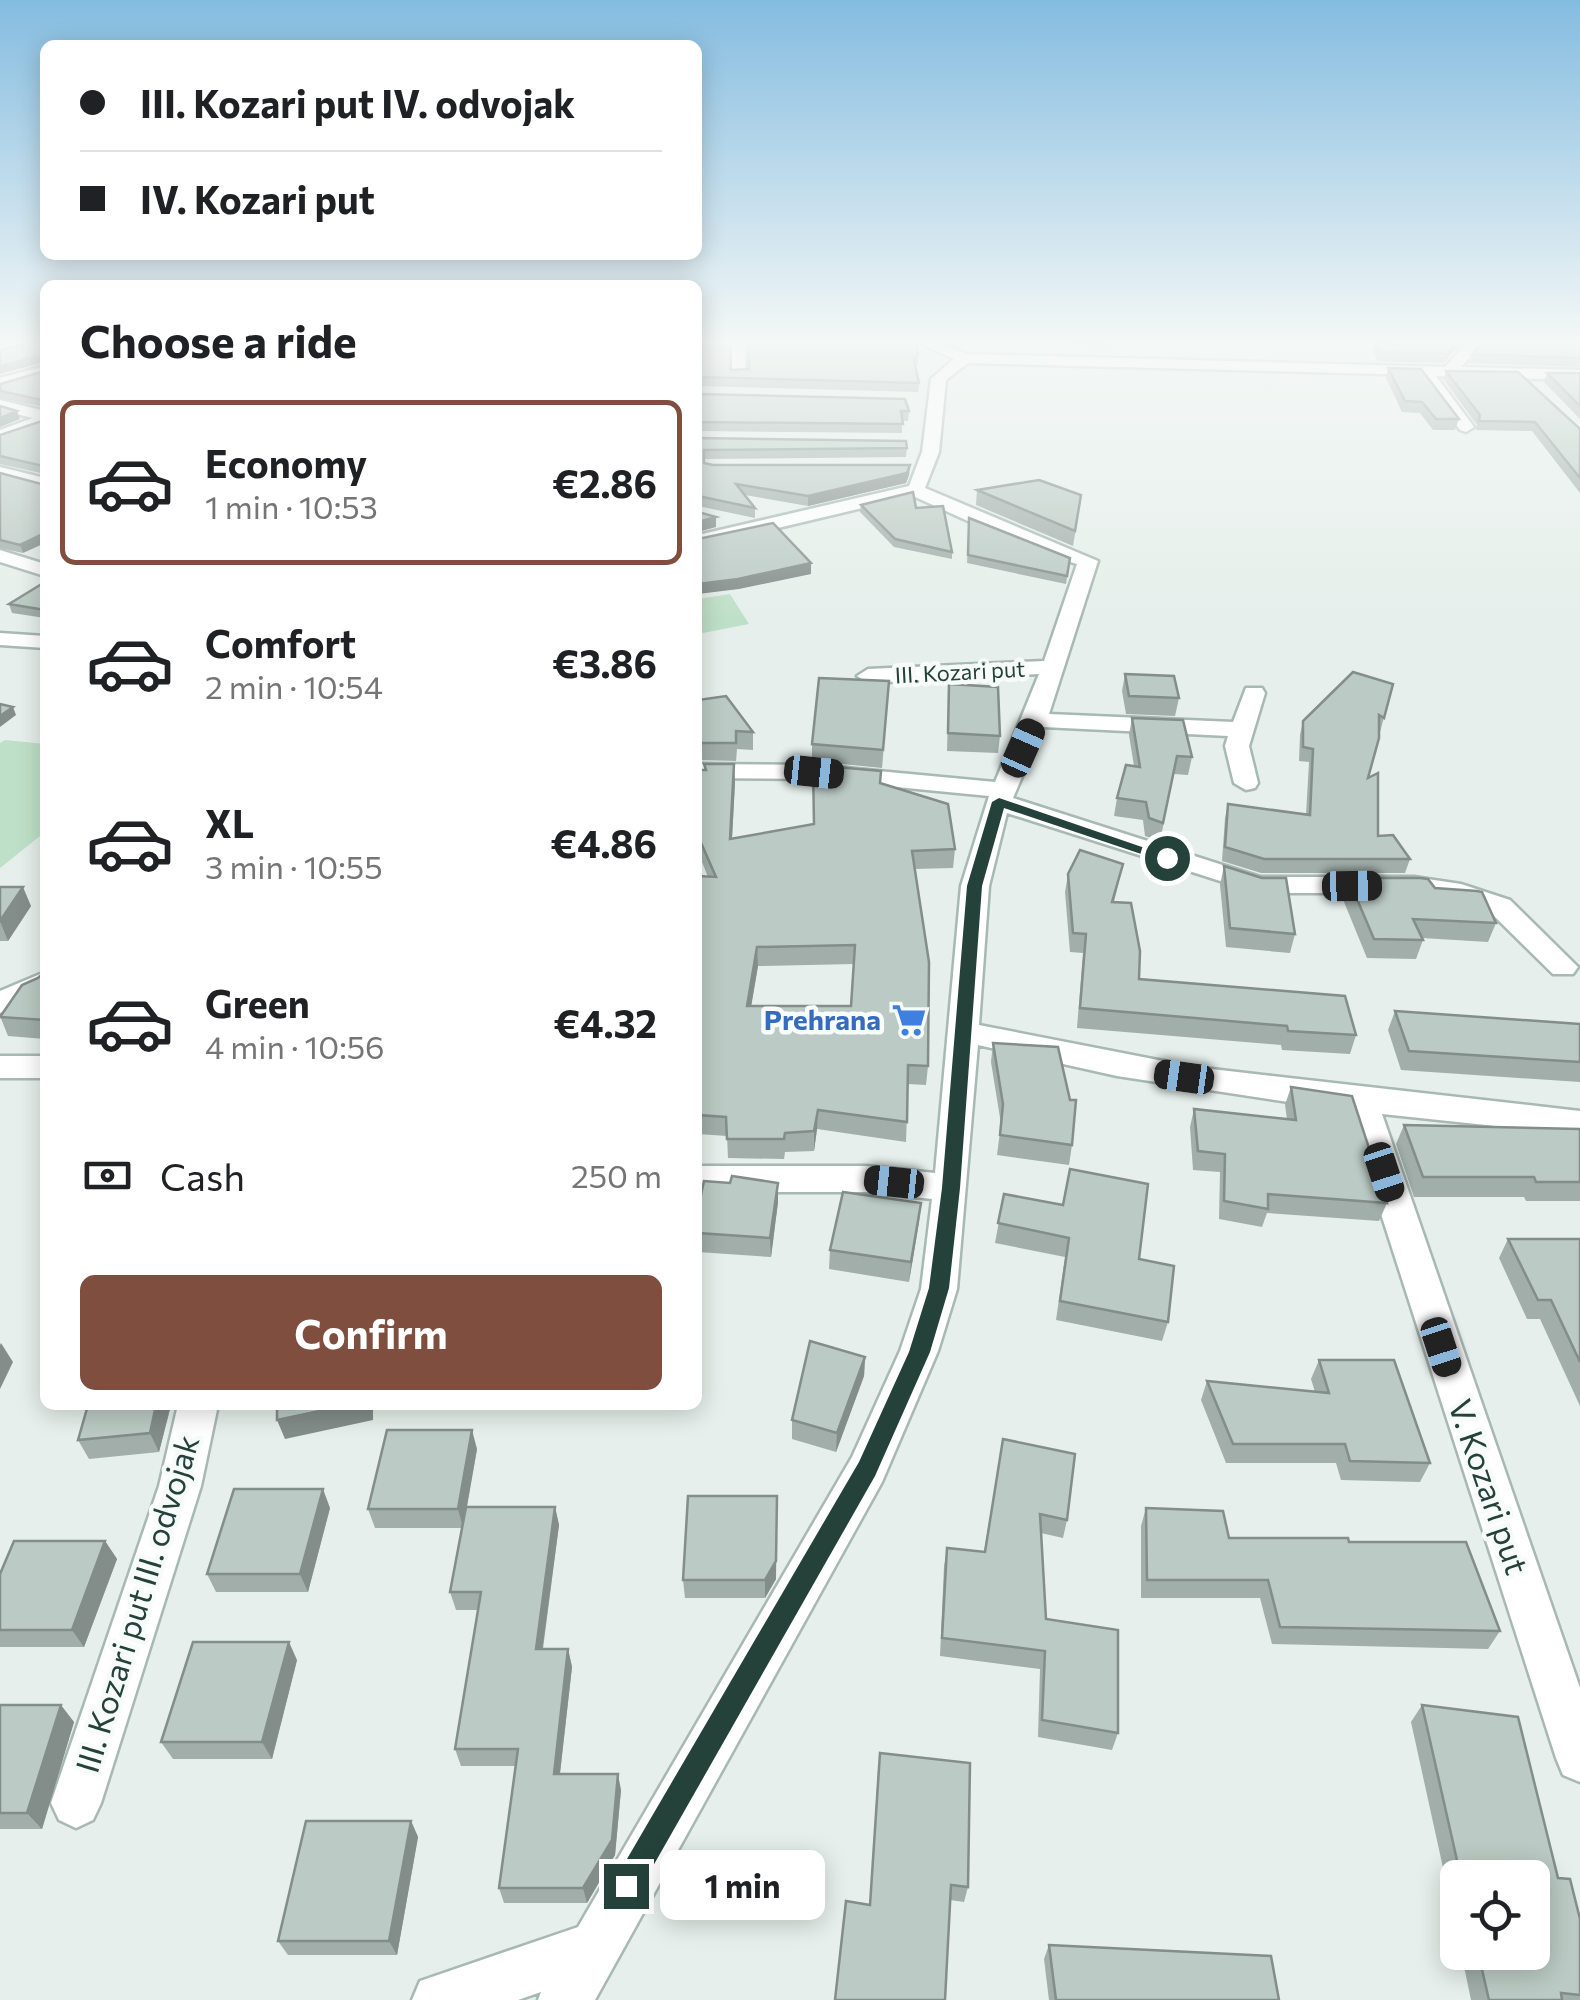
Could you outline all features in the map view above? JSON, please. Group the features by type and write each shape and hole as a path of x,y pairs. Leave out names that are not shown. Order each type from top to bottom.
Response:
{"street":[{"path":"702,540 915,490 915,466 923,433"},
{"path":"0,472 40,482"},
{"name":"III. Kozari put","path":"564,2000 867,1469 919,1352 939,1288 965,1032 974,886 1001,796 1035,720 1088,561 1040,546 915,490"},
{"path":"713,518 760,528"},
{"path":"0,556 40,568"},
{"path":"0,640 40,642"},
{"path":"0,665 40,643"},
{"name":"III. Kozari put","path":"868,676 1052,667"},
{"path":"1246,783 1237,746 1239,729 1254,693"},
{"name":"III. Kozari put","path":"1035,720 1239,729"},
{"path":"702,771 814,772 1001,796 1258,886 1414,886 1451,890 1500,906 1563,966"},
{"path":"0,1003 40,984"},
{"path":"965,1032 1149,1072 1360,1102 1580,1123"},
{"path":"0,1067 40,1067"},
{"name":"V. Kozari put","path":"1360,1102 1580,1758"},
{"path":"702,1178 865,1179 951,1188"},
{"name":"III. Kozari put III. odvojak","path":"76,1803 180,1486 197,1410"},
{"path":"439,2000 590,1949"}],"green space":[{"path":"730,594 749,624 702,633 702,598"},
{"path":"5,740 40,744 40,836 0,868 0,743"}],"building":[{"path":"40,433 40,465 0,456 0,435"},
{"path":"1544,433 1580,433 1580,478"},
{"path":"702,438 906,441 907,448 704,450 704,463 713,465 910,465 907,473 808,496 736,484 755,508 702,497"},
{"path":"0,473 40,484 40,535 20,545 0,540"},
{"path":"1039,480 1081,495 1075,531 977,490"},
{"path":"913,492 916,508 943,506 952,552 895,539 861,505"},
{"path":"969,518 1070,558 1067,576 968,555"},
{"path":"773,523 811,563 702,584 702,538"},
{"path":"40,585 40,609 9,604"},
{"path":"1353,672 1393,684 1384,718 1379,715 1379,738 1368,778 1378,773 1378,836 1393,835 1410,859 1264,859 1225,847 1228,804 1310,815 1313,749 1303,747 1303,721"},
{"path":"1125,674 1174,676 1179,698 1129,696"},
{"path":"819,678 889,681 883,750 812,744"},
{"path":"949,684 998,687 1000,736 948,733"},
{"path":"726,696 753,732 736,731 736,743 702,743 702,699"},
{"path":"0,704 13,707 0,716"},
{"path":"1132,718 1183,720 1192,757 1177,756 1163,823 1149,818 1146,802 1117,798 1126,765 1140,767"},
{"path":"704,764 734,764 730,839 814,824 813,765 881,771 880,783 948,804 955,849 912,851 929,962 928,1066 908,1065 907,1122 818,1110 814,1131 785,1133 784,1139 727,1139 726,1117 702,1115 702,876 716,877 702,845 702,770 706,770","holes":["855,945 851,1006 747,1006 757,947"]},
{"path":"1080,850 1123,864 1112,902 1131,903 1140,951 1139,979 1345,996 1356,1035 1080,1008 1086,934 1073,933 1068,874"},
{"path":"1224,866 1262,878 1286,878 1295,934 1230,928"},
{"path":"1348,878 1420,878 1428,879 1435,888 1482,892 1496,923 1413,919 1423,940 1374,939"},
{"path":"0,887 23,887 0,921"},
{"path":"38,978 40,1020 0,1017 22,985"},
{"path":"1395,1011 1580,1024 1580,1062 1409,1051"},
{"path":"993,1043 1058,1047 1070,1100 1076,1100 1072,1145 1000,1135 1003,1104"},
{"path":"1291,1087 1352,1096 1387,1203 1268,1194 1268,1209 1224,1201 1225,1154 1198,1151 1194,1109 1296,1120"},
{"path":"1404,1125 1579,1129 1580,1182 1536,1182 1534,1177 1423,1177"},
{"path":"1070,1169 1148,1184 1139,1259 1174,1266 1168,1322 1060,1301 1069,1238 998,1223 1004,1194 1063,1205"},
{"path":"732,1176 778,1183 770,1238 702,1233 704,1181 730,1183"},
{"path":"843,1192 921,1203 911,1262 830,1250"},
{"path":"1508,1239 1580,1239 1580,1362 1551,1300 1538,1300"},
{"path":"810,1341 865,1357 837,1433 792,1420"},
{"path":"1319,1360 1394,1360 1430,1463 1350,1461 1345,1444 1233,1444 1207,1381 1329,1393"},
{"path":"87,1410 155,1410 150,1433 78,1440"},
{"path":"277,1410 324,1410 277,1420"},
{"path":"387,1430 472,1430 458,1509 368,1509"},
{"path":"1003,1439 1075,1454 1067,1520 1040,1514 1046,1619 1118,1630 1118,1733 1042,1720 1045,1651 942,1638 947,1548 985,1552"},
{"path":"234,1489 323,1489 300,1574 207,1574"},
{"path":"688,1496 777,1496 776,1561 765,1580 683,1580"},
{"path":"466,1507 555,1507 536,1649 568,1649 554,1774 618,1774 612,1840 583,1888 499,1888 518,1749 455,1749 481,1592 450,1592"},
{"path":"1146,1508 1223,1511 1229,1538 1466,1542 1500,1631 1280,1627 1268,1580 1147,1580"},
{"path":"14,1541 105,1541 72,1630 0,1630 0,1574"},
{"path":"193,1642 289,1642 262,1742 161,1742"},
{"path":"0,1705 61,1705 27,1813 0,1813"},
{"path":"1422,1705 1518,1717 1558,1878 1570,1879 1580,1919 1580,1995 1561,1993 1562,2000 1489,2000 1482,1970 1550,1970 1550,1860 1457,1860"},
{"path":"880,1753 970,1763 968,1887 951,1885 945,2000 835,2000 846,1901 870,1905"},
{"path":"306,1821 411,1821 389,1941 278,1941"},
{"path":"1049,1945 1271,1956 1279,2000 1056,2000"}],"place":[{"name":"Prehrana","path":"909,1020"}],"route":[{"path":"626,1886 867,1469 919,1352 939,1288 970,987 974,886 994,810 999,802 1167,858"}]}
